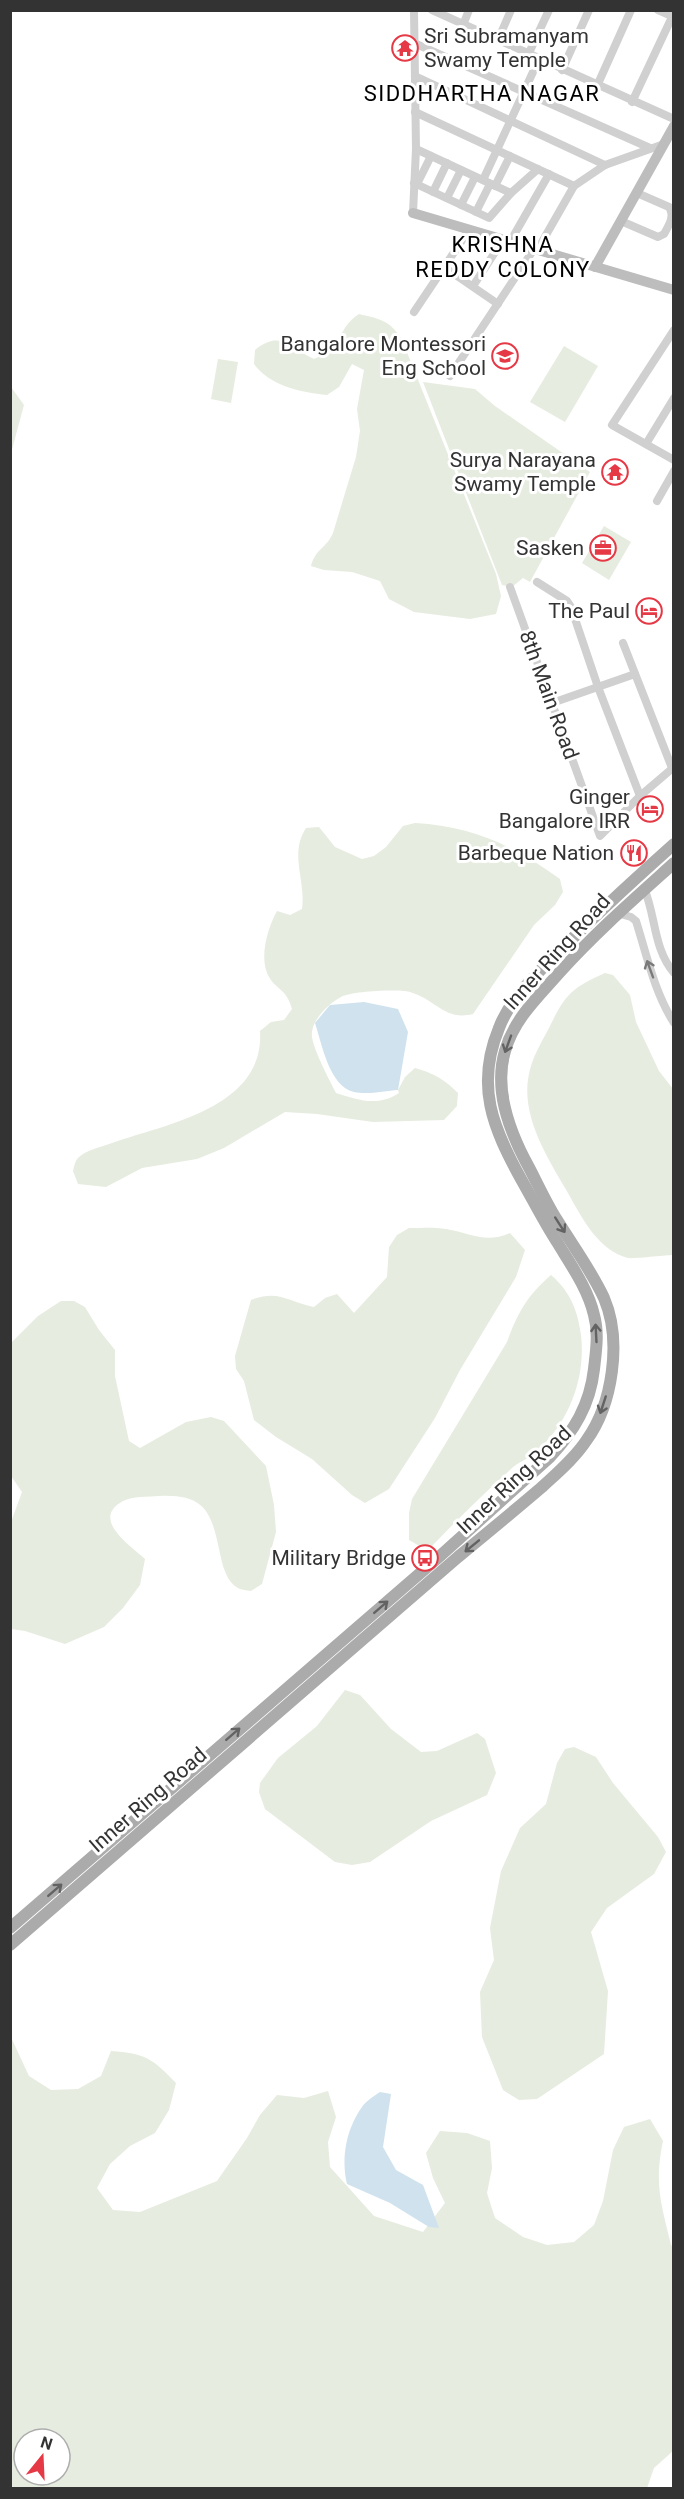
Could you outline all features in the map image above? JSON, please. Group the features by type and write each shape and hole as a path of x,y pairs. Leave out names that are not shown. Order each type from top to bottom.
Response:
{"main road":[{"name":"Inner Ring Road","path":"10,1928 440,1556 566,1440 585,1406 593,1378 597,1332 594,1314 584,1290 511,1160 491,1117 487,1073 491,1048 511,1004 538,973 604,906 674,844"},
{"name":"Inner Ring Road","path":"10,1945 510,1515 580,1449 594,1427 610,1380 613,1339 608,1309 585,1263 555,1218 519,1149 507,1117 501,1075 505,1051 521,1016 564,967 617,913 674,863"},
{"path":"440,1556 448,1566"}],"street":[{"path":"414,10 416,184 412,213 503,240 538,245 595,267 674,290"},
{"path":"432,10 674,119"},
{"path":"463,24 469,10"},
{"path":"498,40 511,10"},
{"path":"528,55 549,10"},
{"path":"562,70 589,10"},
{"path":"597,86 631,10"},
{"path":"632,102 667,14"},
{"path":"414,43 650,148"},
{"path":"476,212 497,150 538,59"},
{"path":"415,76 605,165"},
{"path":"415,112 574,186"},
{"path":"595,267 674,126"},
{"path":"450,376 538,245 574,186 605,165 664,144"},
{"path":"416,149 511,193"},
{"path":"416,184 431,156"},
{"path":"461,205 510,156"},
{"path":"433,192 447,163"},
{"path":"416,184 489,218 511,193 538,169"},
{"path":"447,198 461,170"},
{"path":"514,235 549,174"},
{"path":"621,221 658,237 664,234 672,211 669,207 637,193"},
{"path":"414,312 469,230"},
{"path":"473,286 503,240"},
{"path":"444,267 498,303"},
{"path":"674,330 612,424 674,460"},
{"path":"646,444 674,398"},
{"path":"657,501 674,471"},
{"path":"537,582 567,601 640,796 673,768 623,643"},
{"name":"8th Main Road","path":"510,587 600,836 640,796"},
{"path":"552,703 635,674"},
{"path":"644,888 651,905 655,934 667,965 674,973"},
{"path":"617,913 636,921 649,968 666,1010 674,1023"}],"shaded area":[{"path":"359,314 389,324 402,340 496,574 501,596 496,614 470,619 414,612 389,599 380,581 352,572 324,570 311,566 333,533 356,457 360,431 357,409 364,370 352,364 339,387 327,395 306,392 286,387 268,378 254,364 255,350 272,341 279,341 285,342 314,359 324,355 335,344 346,326"},
{"path":"564,346 598,366 565,422 530,402"},
{"path":"218,359 238,362 231,403 211,399"},
{"path":"423,382 475,389 495,406 590,472 530,582 523,578 512,587 502,585"},
{"path":"11,387 24,405 11,453"},
{"path":"604,526 631,542 609,580 582,563"},
{"path":"415,823 455,828 492,840 526,857 560,879 563,892 555,905 534,925 473,1014 455,1015 410,992 386,991 355,993 341,997 317,1019 312,1031 313,1043 336,1093 360,1100 383,1100 399,1093 398,1090 405,1077 415,1068 439,1078 458,1093 457,1106 444,1120 373,1122 285,1112 224,1148 197,1159 142,1168 106,1187 78,1184 73,1171 81,1155 184,1120 230,1095 247,1078 257,1057 260,1031 271,1022 284,1020 292,1009 287,997 268,975 264,960 268,934 277,911 290,915 302,909 303,898 298,857 301,838 306,828 319,827 335,847 362,859 374,856 386,847 403,826"},
{"path":"605,973 613,975 630,995 636,1022 659,1071 673,1089 673,1255 628,1258 617,1254 600,1241 585,1222 544,1151 528,1105 527,1090 530,1068 560,1008 577,988"},
{"path":"409,1228 441,1228 485,1238 510,1233 525,1250 516,1277 460,1370 435,1418 389,1489 365,1503 352,1495 312,1459 276,1437 254,1420 244,1381 236,1369 235,1356 251,1300 276,1296 314,1307 325,1298 337,1294 354,1313 387,1277 389,1247 397,1235"},
{"path":"551,1275 558,1281 572,1302 581,1335 581,1367 578,1383 566,1413 558,1427 537,1451 501,1478 431,1547 421,1547 409,1540 409,1513 412,1499 507,1342 524,1305"},
{"path":"61,1301 74,1301 85,1307 115,1350 115,1376 129,1441 140,1448 186,1422 211,1417 224,1421 266,1466 274,1505 276,1532 262,1584 251,1591 239,1589 230,1581 223,1566 212,1524 201,1505 191,1499 177,1496 131,1498 114,1508 110,1516 116,1531 145,1559 140,1585 123,1608 104,1627 65,1644 25,1631 11,1629 11,1522 22,1492 11,1476 11,1343 38,1316"},
{"path":"345,1690 360,1695 391,1729 421,1752 437,1751 477,1733 485,1739 496,1773 487,1795 431,1821 370,1862 352,1865 335,1862 265,1809 259,1792 260,1783 278,1758 317,1726"},
{"path":"574,1747 596,1757 613,1783 658,1837 666,1852 654,1874 607,1908 591,1932 608,1991 604,2054 537,2099 519,2100 503,2090 482,2037 480,1992 494,1960 490,1928 501,1871 520,1828 546,1804 557,1763 565,1749"},
{"path":"10,2035 29,2076 51,2090 78,2089 101,2076 111,2051 132,2053 148,2059 176,2083 169,2110 155,2133 130,2146 110,2164 97,2188 113,2210 140,2212 217,2181 260,2115 277,2095 304,2098 328,2091 336,2117 328,2142 330,2167 374,2216 423,2232 445,2203 433,2178 426,2153 440,2131 467,2133 490,2141 492,2168 487,2193 495,2218 523,2237 547,2245 574,2242 594,2225 603,2201 613,2150 624,2127 650,2119 663,2141 659,2169 660,2193 673,2247 673,2451 654,2468 647,2488 11,2488"}],"water":[{"path":"364,1002 398,1009 408,1032 398,1090 354,1092 338,1082 328,1063 315,1023 330,1005"},
{"path":"380,2092 391,2094 383,2147 396,2170 423,2185 439,2228 429,2227 390,2203 347,2184 345,2154 352,2125 362,2107"}],"place":[{"name":"Sri Subramanyam Swamy Temple","path":"405,48"},
{"name":"Bangalore Montessori Eng School","path":"505,356"},
{"name":"Surya Narayana Swamy Temple","path":"615,472"},
{"name":"Sasken","path":"603,548"},
{"name":"The Paul","path":"649,611"},
{"name":"Ginger Bangalore IRR","path":"650,809"},
{"name":"Barbeque Nation","path":"634,853"},
{"name":"Military Bridge","path":"425,1558"}],"district":[{"name":"SIDDHARTHA NAGAR","path":"482,93"},
{"name":"KRISHNA REDDY COLONY","path":"503,256"}]}
